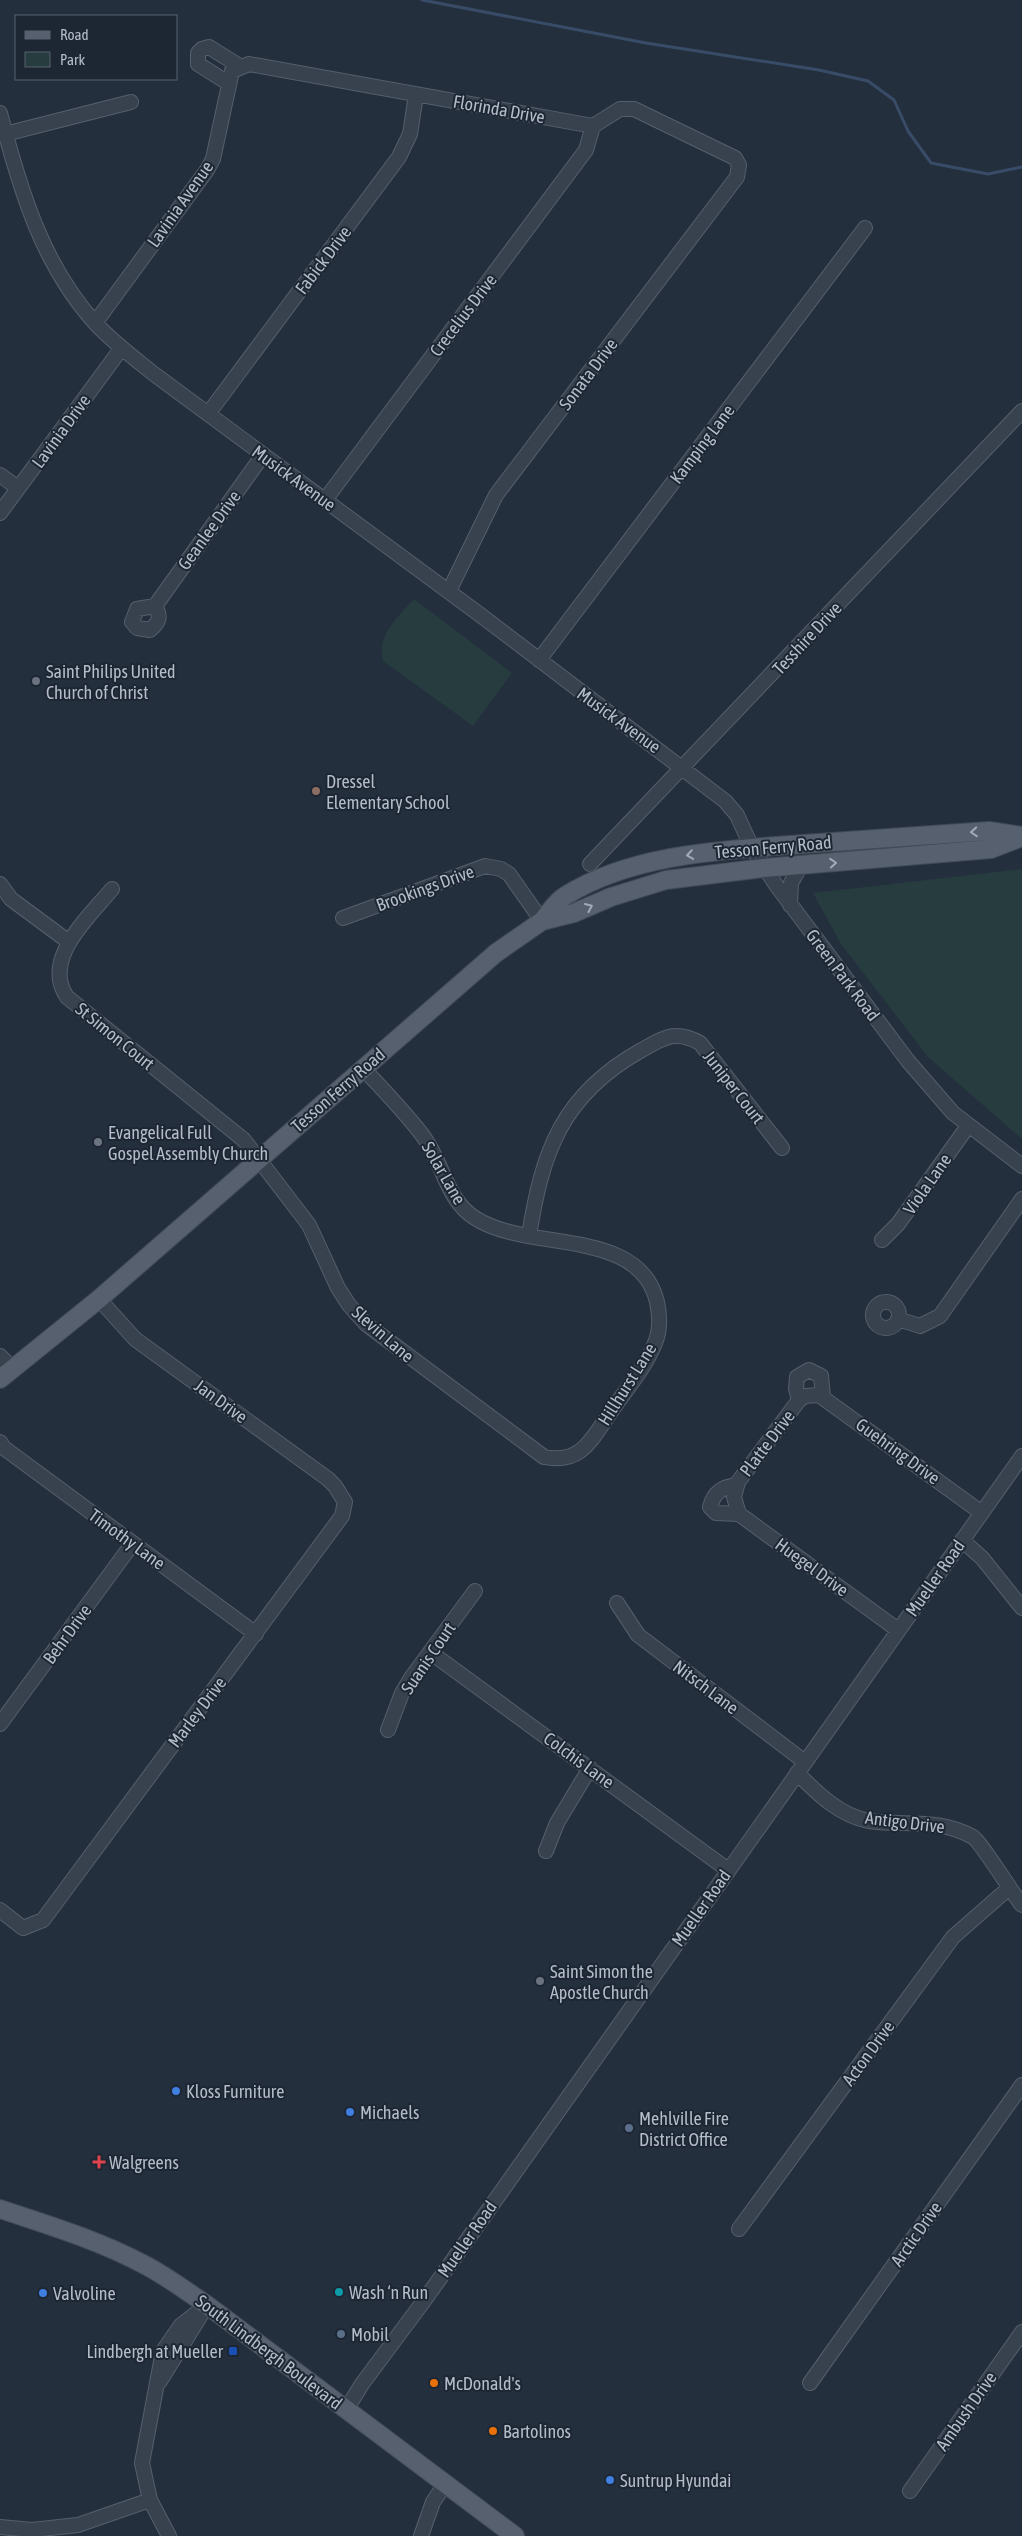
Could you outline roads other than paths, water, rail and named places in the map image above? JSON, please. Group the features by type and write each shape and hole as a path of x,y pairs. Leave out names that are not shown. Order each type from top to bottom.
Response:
{"main road":[{"name":"Tesson Ferry Road","path":"6,1374 98,1299 496,953 542,921 563,897 622,871 670,858 752,848 989,831 1022,837"},
{"name":"Tesson Ferry Road","path":"542,921 574,914 611,897 666,880 764,868 991,849 1022,837"},
{"name":"South Lindbergh Boulevard","path":"0,2209 86,2239 144,2264 207,2305 515,2536"}],"street":[{"name":"Florinda Drive","path":"233,74 249,64 593,126"},
{"name":"Lavinia Avenue","path":"95,322 208,170 213,159 233,74"},
{"name":"Fabick Drive","path":"208,414 399,157 410,134 416,95"},
{"path":"6,134 131,102"},
{"name":"Sonata Drive","path":"449,591 496,494 737,176 739,165 735,158 634,109 620,109 593,126"},
{"name":"Musick Avenue","path":"0,113 26,201 41,240 66,283 95,322 122,348 208,414 684,767"},
{"name":"Crecelius Drive","path":"325,500 586,150 593,126"},
{"name":"Kamping Lane","path":"539,660 864,228"},
{"name":"Lavinia Drive","path":"0,513 122,348"},
{"name":"Tesshire Drive","path":"590,864 1022,411"},
{"name":"Geanlee Drive","path":"155,606 263,455"},
{"path":"0,475 18,488"},
{"name":"Green Park Road","path":"684,767 731,807 743,825 752,848 764,868 908,1061 944,1103 968,1126 1022,1166"},
{"path":"790,905 792,883 801,865"},
{"name":"Brookings Drive","path":"343,918 485,866 501,869 509,874 542,921"},
{"path":"0,884 11,899 70,942"},
{"name":"St Simon Court","path":"112,889 70,942 60,962 59,977 61,988 67,997 244,1140 258,1159"},
{"name":"Juniper Court","path":"529,1236 536,1191 557,1133 578,1101 595,1082 622,1061 655,1042 673,1036 687,1035 700,1043 782,1148"},
{"name":"Solar Lane","path":"363,1068 423,1136 435,1155 452,1193 462,1208 492,1227 618,1254 642,1272 654,1289"},
{"name":"Viola Lane","path":"882,1240 898,1224 968,1126"},
{"name":"Slevin Lane","path":"258,1159 308,1225 338,1288 349,1305 366,1324 544,1457 560,1460"},
{"path":"898,1319 920,1326 940,1316 1022,1199"},
{"name":"Hillhurst Lane","path":"560,1460 570,1457 584,1448 651,1352 656,1342 660,1321 654,1289"},
{"name":"Jan Drive","path":"98,1299 135,1338 328,1479 345,1502"},
{"path":"0,1356 6,1374"},
{"name":"Platte Drive","path":"739,1514 716,1513 710,1507 712,1498 718,1491 735,1491 799,1400 817,1395 821,1376 809,1370 798,1377 796,1389 799,1400"},
{"name":"Guehring Drive","path":"817,1395 982,1513"},
{"name":"Timothy Lane","path":"0,1442 4,1448 256,1634"},
{"name":"Mueller Road","path":"346,2410 362,2384 426,2298 1022,1456"},
{"path":"735,1491 739,1514"},
{"name":"Marley Drive","path":"0,1910 23,1928 43,1920 342,1516 345,1502"},
{"name":"Huegel Drive","path":"739,1514 898,1630"},
{"path":"962,1540 982,1558 1022,1608"},
{"name":"Behr Drive","path":"0,1724 133,1543"},
{"name":"Suanis Court","path":"388,1730 402,1693 475,1591"},
{"name":"Nitsch Lane","path":"617,1603 638,1635 801,1768"},
{"name":"Colchis Lane","path":"430,1652 728,1870"},
{"path":"546,1851 557,1823 590,1768"},
{"name":"Antigo Drive","path":"801,1768 816,1792 840,1810 867,1820 947,1825 975,1838 1022,1904"},
{"name":"Acton Drive","path":"739,2229 953,1937 1009,1888"},
{"name":"Arctic Drive","path":"810,2383 1022,2085"},
{"path":"169,2536 150,2500 142,2463 160,2362 170,2340 181,2325 207,2305"},
{"name":"Ambush Drive","path":"910,2491 1022,2332"},
{"path":"421,2536 433,2502 445,2484"},
{"path":"0,2527 32,2530 78,2525 150,2500"}],"waterway":[{"path":"422,0 646,43 819,70 868,81 894,100 908,131 931,163 988,174 1022,167"}],"place":[{"name":"Saint Philips United Church of Christ","path":"36,681"},
{"name":"Dressel Elementary School","path":"316,791"},
{"name":"Evangelical Full Gospel Assembly Church","path":"98,1142"},
{"name":"Saint Simon the Apostle Church","path":"540,1981"},
{"name":"Kloss Furniture","path":"176,2091"},
{"name":"Michaels","path":"350,2112"},
{"name":"Mehlville Fire District Office","path":"629,2128"},
{"name":"Walgreens","path":"99,2162"},
{"name":"Wash ‘n Run","path":"339,2292"},
{"name":"Valvoline","path":"43,2293"},
{"name":"Mobil","path":"341,2334"},
{"name":"Lindbergh at Mueller","path":"233,2351"},
{"name":"McDonald's","path":"434,2383"},
{"name":"Bartolinos","path":"493,2431"},
{"name":"Suntrup Hyundai","path":"610,2480"}]}
